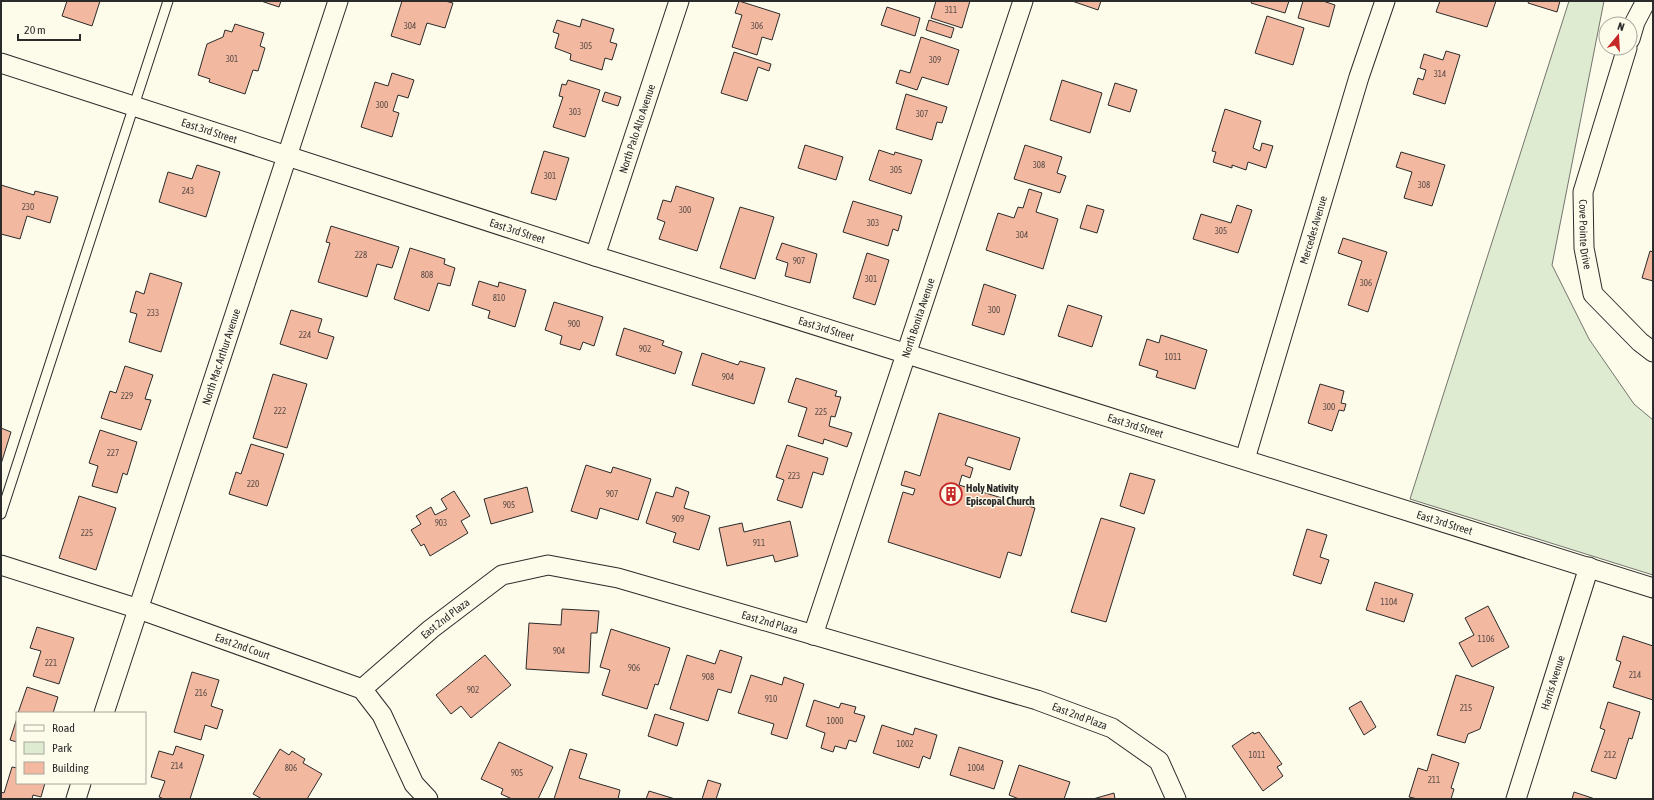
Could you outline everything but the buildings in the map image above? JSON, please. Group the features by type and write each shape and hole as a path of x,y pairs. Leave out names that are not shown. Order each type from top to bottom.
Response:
{"street":[{"name":"North Mac Arthur Avenue","path":"104,712 338,1"},
{"name":"North Palo Alto Avenue","path":"595,256 679,1"},
{"name":"North Bonita Avenue","path":"813,635 1023,1"},
{"name":"Mercedes Avenue","path":"1245,459 1359,77 1385,1"},
{"path":"1638,16 1646,1"},
{"name":"Cove Pointe Drive","path":"1625,56 1584,192 1584,248 1594,294 1640,342 1653,352"},
{"name":"East 3rd Street","path":"1,63 595,256 906,355 1245,459 1653,588"},
{"name":"East 2nd Court","path":"1,564 139,609 362,689"},
{"name":"East 2nd Plaza","path":"362,689 431,629 502,575 548,565 618,578 1037,700 1112,728 1159,761 1176,799"},
{"name":"Harris Avenue","path":"1516,799 1589,567"},
{"path":"362,689 382,715 414,784 428,799"},
{"path":"76,799 81,784"}],"lane":[{"path":"1,514 168,1"}],"green space":[{"path":"1569,1 1604,1 1601,16 1598,16 1598,31 1552,265 1589,339 1634,404 1653,420 1653,575 1410,499"}],"place":[{"name":"Holy Nativity Episcopal Church","path":"951,494"}]}
